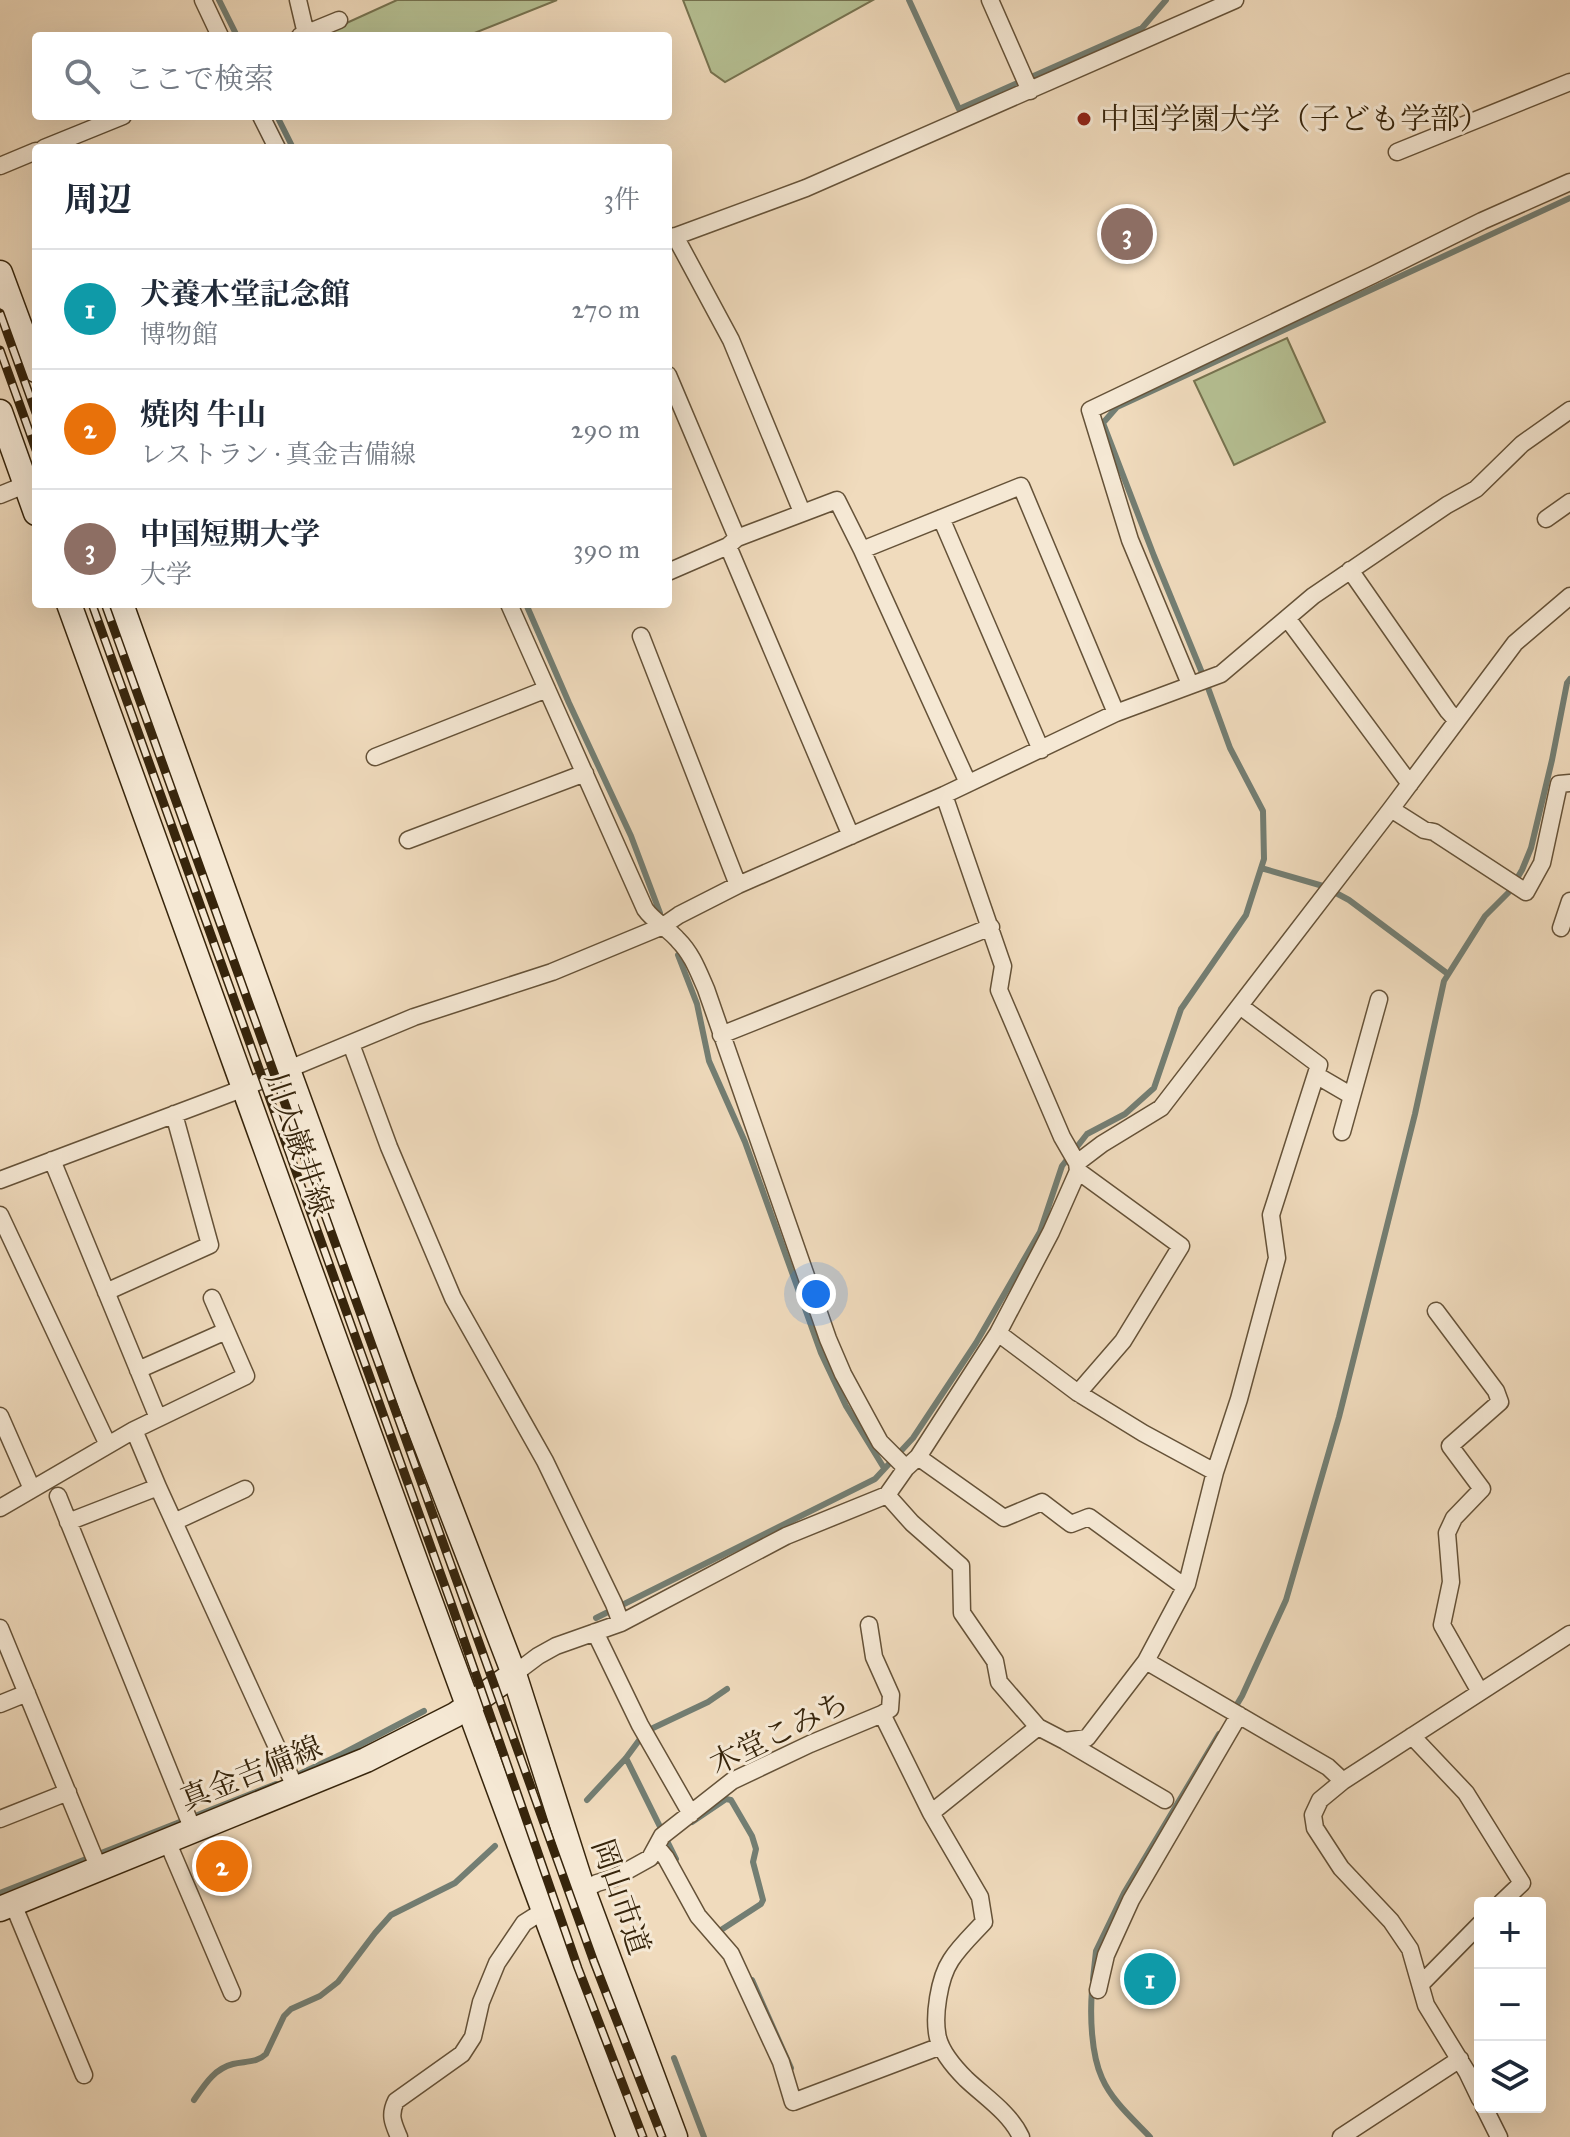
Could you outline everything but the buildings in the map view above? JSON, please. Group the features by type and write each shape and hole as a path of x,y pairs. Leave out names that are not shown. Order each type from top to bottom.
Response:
{"main road":[{"path":"0,273 32,359"},
{"path":"0,412 31,482"},
{"name":"川入巌井線","path":"70,608 469,1705"},
{"name":"川入巌井線","path":"122,608 403,1385 514,1674"},
{"name":"真金吉備線","path":"6,1906 94,1858 167,1841 189,1821 292,1780 366,1760 455,1715 514,1674"},
{"name":"岡山市道","path":"514,1674 583,1890 675,2137"},
{"path":"469,1705 629,2137"}],"street":[{"path":"203,0 218,32"},
{"path":"298,0 303,32"},
{"path":"990,0 1026,83"},
{"path":"672,237 806,188 1026,83 1235,0"},
{"path":"310,32 339,20"},
{"path":"1397,152 1570,82"},
{"path":"54,144 113,120"},
{"path":"263,120 275,144"},
{"path":"0,166 32,153"},
{"path":"1190,684 1130,540 1090,410 1482,221 1570,182"},
{"path":"672,239 731,340 802,512"},
{"path":"672,385 851,836"},
{"path":"0,1180 245,1087 414,1017 552,972 663,926 738,885 944,795 1116,713 1221,674 1313,596 1447,505 1476,489 1522,444 1570,410"},
{"path":"0,495 31,482"},
{"path":"862,550 1021,486 1116,713"},
{"path":"672,570 802,512 837,500 968,783"},
{"path":"1546,519 1570,502"},
{"path":"941,518 1041,750"},
{"path":"1350,570 1456,720"},
{"path":"514,1674 538,1656 595,1632 618,1615 786,1536 887,1495 912,1463 998,1333 1051,1232 1078,1167 1102,1144 1161,1108 1515,643 1570,596"},
{"path":"511,608 645,909 651,918 677,938 693,959 828,1339 880,1442 1004,1518 1042,1502 1071,1524 1089,1517 1185,1587"},
{"path":"1287,618 1410,784"},
{"path":"641,636 738,885"},
{"path":"375,757 547,689"},
{"path":"408,840 585,773"},
{"path":"1391,809 1424,830 1434,832 1526,892 1542,863 1559,784 1570,783"},
{"path":"944,795 1003,966 999,990 1062,1137 1078,1167 1181,1246 1123,1341 1078,1393"},
{"path":"1561,928 1570,901"},
{"path":"721,1035 991,927"},
{"path":"1342,1132 1379,999"},
{"path":"1065,1741 1087,1738 1146,1661 1185,1587 1277,1258 1271,1215 1319,1065 1240,1006"},
{"path":"351,1044 389,1147 453,1298 545,1461 618,1615"},
{"path":"1316,1075 1352,1096"},
{"path":"106,1292 210,1245 174,1114"},
{"path":"52,1160 158,1418"},
{"path":"0,1215 108,1445"},
{"path":"0,1508 134,1430 246,1376 212,1298"},
{"path":"1436,1311 1496,1391 1500,1402 1450,1446 1482,1489 1454,1518 1447,1533 1451,1582 1442,1625 1480,1692"},
{"path":"138,1370 226,1331"},
{"path":"998,1333 1078,1393 1215,1472"},
{"path":"0,1416 32,1489"},
{"path":"134,1430 292,1780"},
{"path":"68,1522 158,1487"},
{"path":"174,1522 245,1489"},
{"path":"887,1495 912,1523 961,1566 962,1613 995,1661 999,1682 1038,1727 1165,1800"},
{"path":"58,1496 189,1821"},
{"path":"869,1625 874,1657 891,1695 890,1709 882,1714"},
{"path":"0,1628 94,1858"},
{"path":"595,1632 645,1734 691,1814"},
{"path":"1474,2087 1426,2005 1410,1949 1391,1921 1341,1868 1315,1828 1313,1815 1320,1800 1343,1781 1570,1634"},
{"path":"1146,1661 1328,1767 1343,1781"},
{"path":"0,1704 27,1693"},
{"path":"1098,1990 1106,1955 1131,1900 1235,1713"},
{"name":"木堂こみち","path":"583,1890 614,1878 650,1858 662,1838 732,1781 882,1714 931,1813 980,1897 984,1922 951,1960 941,1984 937,2023 941,2046"},
{"path":"931,1813 1038,1727"},
{"path":"1412,1736 1466,1793 1522,1883 1507,1897"},
{"path":"0,1819 68,1792"},
{"path":"662,1838 666,1858 698,1916 731,1954 781,2062 793,2102 941,2046 963,2076 1015,2124 1021,2137"},
{"path":"167,1841 232,1993"},
{"path":"6,1906 84,2075"},
{"path":"399,2137 391,2120 396,2101 462,2054 473,2037 481,2002 497,1963 524,1923 543,1911"},
{"path":"1421,1984 1474,1930"},
{"path":"1341,2137 1460,2059"},
{"path":"1487,2113 1499,2137"}],"green space":[{"path":"397,0 557,0 477,32 327,32"},
{"path":"683,0 873,0 725,82 711,72"},
{"path":"1287,338 1325,422 1234,465 1194,381"}],"waterway":[{"path":"219,0 235,32"},
{"path":"909,0 959,109 1142,28 1166,0"},
{"path":"279,120 291,144"},
{"path":"596,1618 875,1479 913,1438 976,1343 1040,1232 1062,1166 1087,1134 1125,1114 1154,1088 1181,1009 1246,915 1264,859 1263,811 1230,748 1103,423 1117,407 1570,198"},
{"path":"528,608 631,836 660,913"},
{"path":"1233,1711 1286,1600 1339,1417 1415,1114 1444,981 1485,916 1509,892 1522,870 1531,848 1570,679"},
{"path":"1261,868 1323,886 1349,900 1448,974"},
{"path":"678,955 697,1004 709,1061 745,1142 821,1353 846,1406 884,1468"},
{"path":"587,1800 653,1728 708,1702 727,1689"},
{"path":"293,1777 424,1711"},
{"path":"1093,1979 1096,1951 1124,1893 1219,1734"},
{"path":"626,1758 676,1859"},
{"path":"0,1893 276,1784"},
{"path":"692,1822 726,1799 731,1800 756,1849 753,1862 763,1900 721,1930"},
{"path":"194,2100 220,2069 266,2054 284,2016 338,1982 391,1915 455,1883 495,1846"},
{"path":"752,1980 791,2068"},
{"path":"1092,1990 1092,2034 1102,2078 1117,2102 1150,2137"},
{"path":"674,2058 704,2137"}],"railway":[{"path":"0,313 32,402"},
{"path":"0,350 32,439"},
{"path":"93,608 451,1603 578,1968 643,2137"},
{"path":"106,608 594,1962 662,2137"}],"place":[{"name":"中国学園大学（子ども学部）","path":"1084,119"},
{"name":"中国短期大学","path":"1127,234"},
{"name":"焼肉 牛山","path":"222,1866"},
{"name":"犬養木堂記念館","path":"1150,1979"}]}
